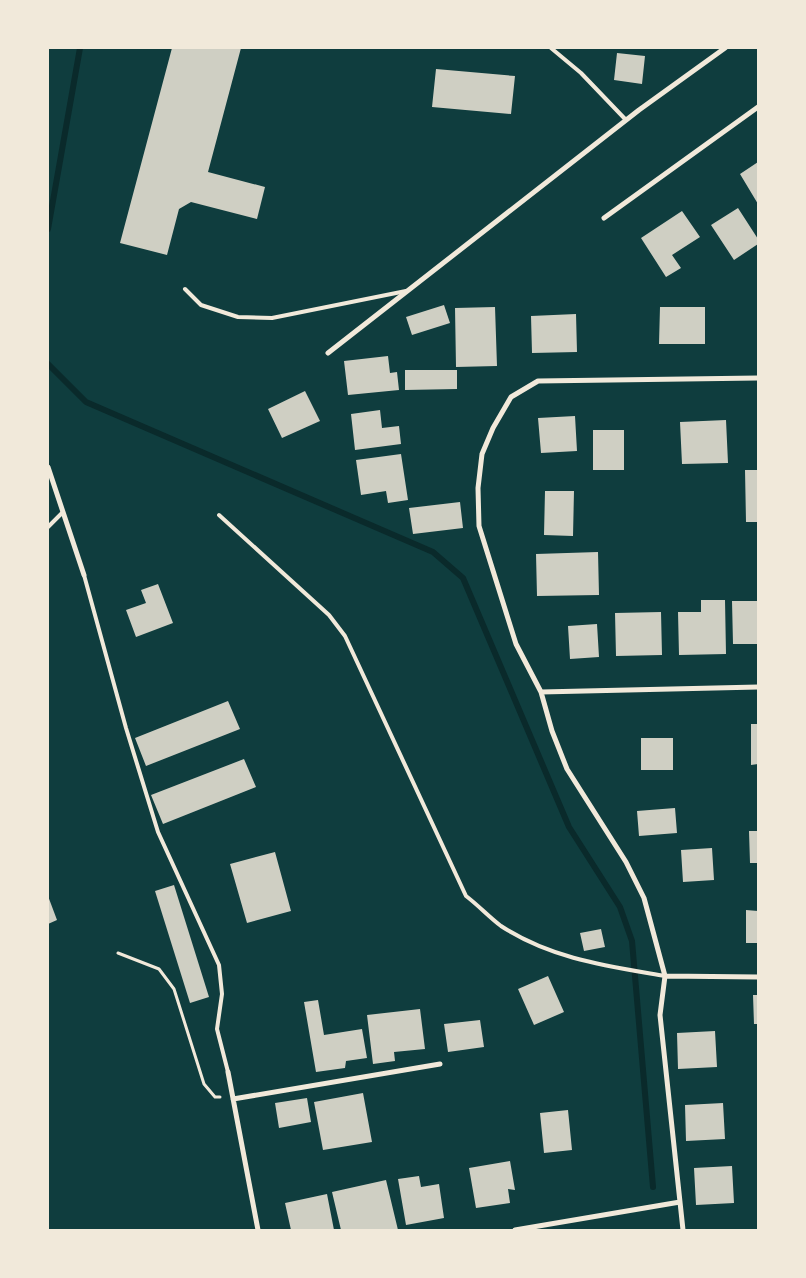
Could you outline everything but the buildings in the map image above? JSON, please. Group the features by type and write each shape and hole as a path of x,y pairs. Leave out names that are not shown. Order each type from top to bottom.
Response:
{"street":[{"path":"328,353 626,120 725,48"},
{"path":"604,218 758,107"},
{"path":"684,1230 660,1015 665,976 644,898 626,862 567,769 552,731 541,692 516,644 479,526 478,488 482,454 493,428 511,397 538,381 758,378"},
{"path":"48,468 84,575"},
{"path":"541,692 758,687"},
{"path":"665,976 758,976"},
{"path":"233,1099 440,1064"},
{"path":"228,1072 258,1230"},
{"path":"515,1230 680,1202"}],"lane":[{"path":"551,48 581,73 626,120"},
{"path":"185,289 201,305 238,316 272,318 408,291"},
{"path":"48,528 63,512"},
{"path":"219,514 329,615 345,636 466,896 501,925 541,947 582,961 665,976"},
{"path":"84,575 126,728 158,832 219,965 222,994 217,1029 228,1072"}],"path":[{"path":"118,953 159,969 174,989 204,1084 215,1097 233,1099"}],"waterway":[{"path":"48,229 80,48"},
{"path":"48,364 86,402 433,552 463,578 569,827 620,907 632,941 653,1187"}]}
